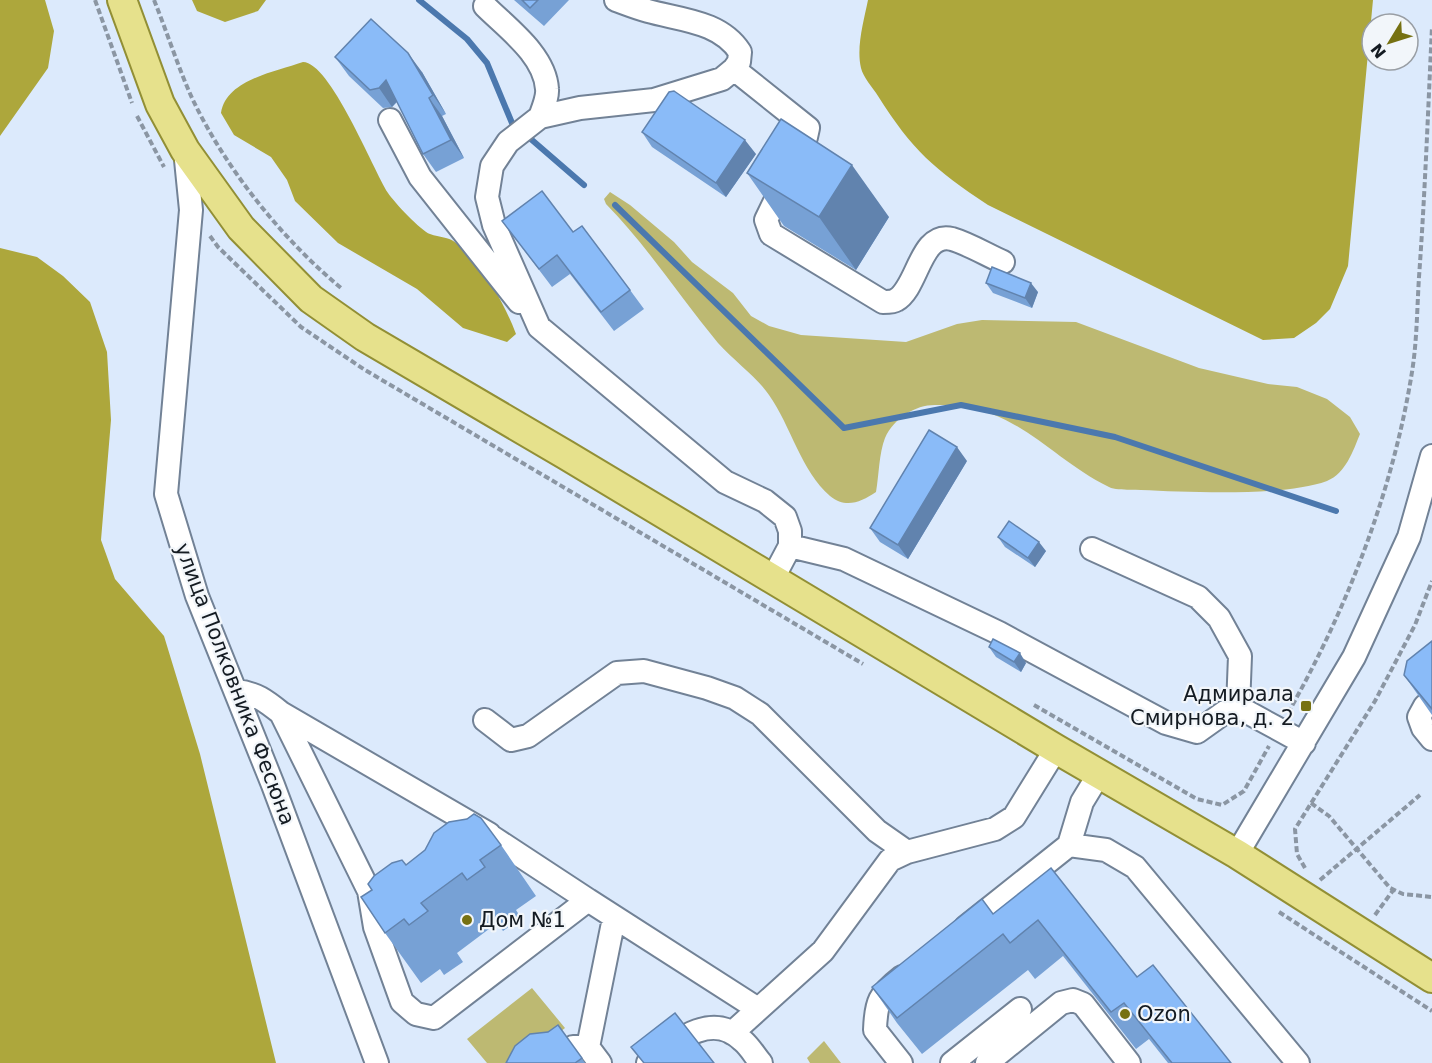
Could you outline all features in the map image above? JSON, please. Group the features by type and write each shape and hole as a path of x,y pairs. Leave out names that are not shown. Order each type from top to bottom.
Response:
{"main road":[{"path":"122,0 160,104 185,150 241,228 311,299 365,337 1056,749 1237,854 1432,978"}],"street":[{"path":"539,327 494,225 487,197 492,166 508,142 540,117 580,108 654,100 722,80 739,62 740,52 732,40 697,22 648,11 616,0"},
{"path":"485,6 530,52 540,67 548,90 540,117"},
{"path":"734,69 808,128 806,138 766,220 771,234 883,302 896,300 903,293 930,246 938,239 951,239 1003,262"},
{"path":"390,120 420,177 539,327 725,482 765,501 785,517 790,531 790,546 772,580"},
{"name":"улица Полковника Фесюна","path":"185,150 191,210 166,494 197,596 237,691 376,1063"},
{"path":"1237,854 1354,657 1409,537 1432,456"},
{"path":"790,546 844,559 999,633 1166,723 1197,732 1225,711 1238,708 1304,743"},
{"path":"1092,549 1198,597 1209,605 1240,656 1238,708"},
{"path":"485,720 511,740 528,736 617,673 644,671 707,688 735,698 760,714 878,831 907,852"},
{"path":"237,691 251,692 263,698 281,713 492,837 758,1009"},
{"path":"1432,700 1425,706 1419,717 1432,739"},
{"path":"281,713 369,891 375,927 402,1002 416,1014 434,1018 588,900"},
{"path":"732,1033 823,951 890,860 907,852 995,829 1014,817 1056,749"},
{"path":"952,938 1070,845 1082,802 1099,774"},
{"path":"456,865 492,837"},
{"path":"1070,845 1107,850 1135,867 1298,1063"},
{"path":"375,927 393,914"},
{"path":"553,1063 573,1047 594,1055 614,918"},
{"path":"901,1063 875,1030 876,1006 889,987 916,966"},
{"path":"987,1063 1062,1004 1073,1000 1083,1004 1129,1063"},
{"path":"952,1063 1020,1009"},
{"path":"648,1063 687,1033 708,1028 732,1033 743,1040 761,1063"}],"path":[{"path":"154,0 192,98 228,161 263,207 327,276 344,291"},
{"path":"1031,703 1197,799 1222,805 1244,791 1306,681 1349,588 1374,522 1398,445 1413,371 1426,180 1432,27"},
{"path":"1307,871 1297,854 1295,829 1375,701 1415,625 1432,581"},
{"path":"1320,880 1357,846 1420,795"},
{"path":"1311,803 1329,816 1394,889 1403,894 1432,897"},
{"path":"1374,915 1394,889"}],"shaded area":[{"path":"0,0 45,0 54,31 48,68 0,136"},
{"path":"192,0 266,0 258,11 225,22 197,11"},
{"path":"868,0 1373,0 1372,12 1360,12 1360,72 1366,72 1348,266 1330,309 1316,323 1294,338 1263,340 988,205 953,181 926,158 890,115 861,68 859,51"},
{"path":"303,62 314,67 326,79 338,97 388,193 396,203 426,232 450,239 475,262 499,297 516,334 507,342 463,328 417,289 338,243 295,201 287,180 271,157 234,135 221,113 232,93 253,79"},
{"path":"610,192 630,205 674,242 692,262 733,293 751,316 769,326 801,335 906,342 957,324 982,320 1076,322 1199,368 1268,384 1297,387 1327,399 1350,417 1360,434 1348,461 1339,473 1327,481 1308,486 1236,492 1120,489 1109,487 1087,474 1009,421 963,406 927,406 906,414 889,431 881,450 876,492 853,503 842,502 830,496 811,474 777,407 764,388 718,343 650,255 606,204 604,199"},
{"path":"0,248 37,257 63,276 90,302 107,352 111,420 101,540 115,579 164,636 200,754 276,1063 0,1063"},
{"path":"532,988 565,1028 521,1063 487,1063 467,1039"},
{"path":"824,1041 841,1063 810,1063 807,1058"}],"building":[{"path":"522,0 538,0 530,8"},
{"path":"371,19 408,53 433,95 429,98 451,140 423,154 386,80 379,88 370,90 335,57"},
{"path":"674,91 745,140 716,183 642,132 669,92"},
{"path":"781,119 852,165 819,217 747,173"},
{"path":"542,191 573,232 582,226 630,290 601,312 557,255 539,269 502,221"},
{"path":"992,267 1031,283 1025,298 986,283"},
{"path":"929,430 957,447 898,545 870,528"},
{"path":"1009,521 1039,542 1028,558 998,537"},
{"path":"993,639 1020,653 1014,662 989,647"},
{"path":"1432,641 1432,709 1404,675 1407,661"},
{"path":"474,814 481,818 501,845 480,860 485,867 467,880 462,873 421,903 428,911 409,925 404,919 385,933 361,897 372,890 368,884 374,876 392,863 402,860 406,865 425,850 434,833 449,822 467,819"},
{"path":"1051,868 1137,977 1153,965 1231,1063 1172,1063 1124,1003 1111,1012 1038,920 1010,943 1003,934 897,1018 872,987 982,899 993,914"},
{"path":"675,1013 714,1063 644,1063 631,1047"},
{"path":"558,1025 582,1058 575,1063 506,1063 515,1046 530,1034 548,1032"}],"waterway":[{"path":"419,0 467,39 487,63 512,123 517,127"},
{"path":"525,134 584,185"},
{"path":"615,205 844,428 961,405 1115,437 1336,511"}],"place":[{"name":"Адмирала Смирнова, д. 2","path":"1306,706"},
{"name":"Дом №1","path":"467,920"},
{"name":"Ozon","path":"1125,1014"}]}
